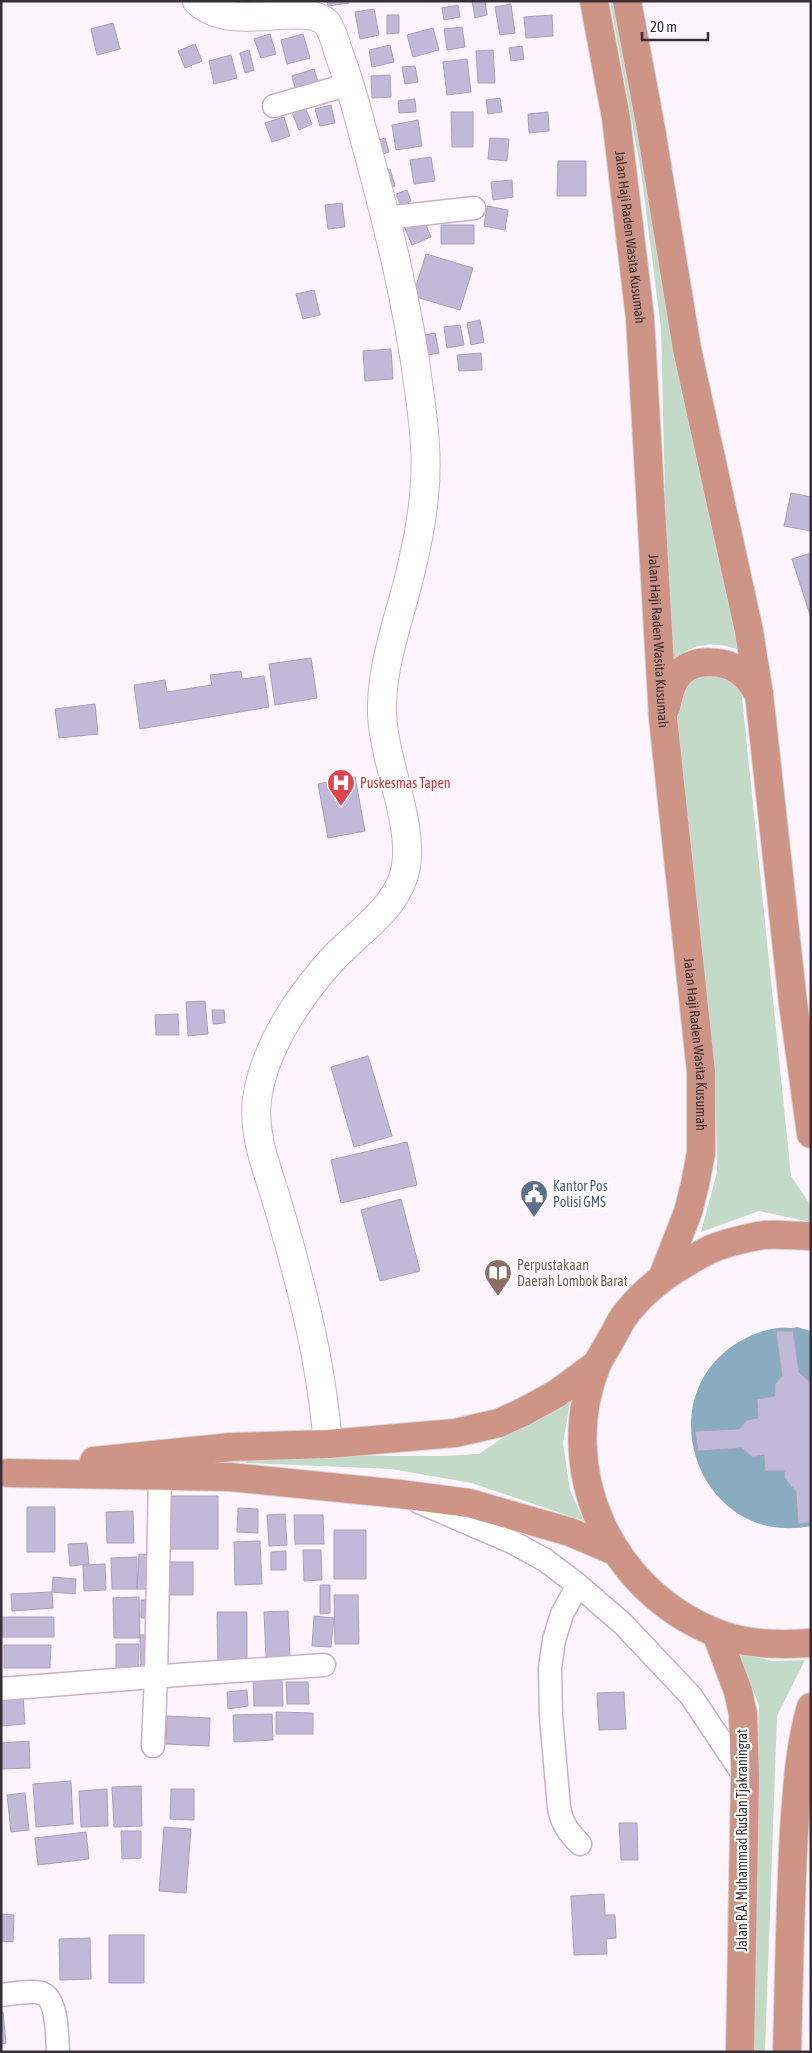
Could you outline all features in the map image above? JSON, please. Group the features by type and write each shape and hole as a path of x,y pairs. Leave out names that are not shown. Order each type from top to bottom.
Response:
{"highway":[{"name":"Jalan Haji Raden Wasita Kusumah","path":"594,1 616,118 640,318 663,718 701,1072 701,1153 688,1212 663,1276"},
{"path":"627,1 687,349 749,631 759,694 793,1003 811,1134"},
{"path":"663,718 675,679 680,672 693,665 712,663 736,668 743,673 759,694"},
{"path":"811,1236 764,1235 711,1249 663,1276 624,1316 597,1364 587,1398 584,1425 585,1470 593,1505 607,1538 627,1568 653,1595 683,1617 716,1633 768,1645 811,1644"},
{"path":"4,1474 149,1454 231,1447 328,1444 430,1437 500,1424 556,1394 597,1364"},
{"path":"230,1476 231,1447"},
{"path":"4,1474 230,1476 400,1494 469,1503 570,1532 617,1552"},
{"name":"Jalan R.A. Muhammad Ruslan Tjakraningrat","path":"716,1633 738,1692 743,1714 745,1777 740,2052"},
{"path":"788,2052 792,1866 797,1786 802,1744 811,1707"}],"street":[{"path":"197,1 207,10 224,14 301,8 315,12 328,24 350,84 386,218 414,349 427,458 424,498 414,559 391,645 381,709 386,744 405,833 406,863 398,889 385,906 330,962 302,997 278,1037 259,1085 256,1106 259,1141 296,1269 307,1315 325,1413 328,1444"},
{"path":"274,106 350,84"},
{"path":"386,218 474,208"},
{"path":"793,1003 811,1035"},
{"path":"153,1746 160,1476"},
{"path":"400,1494 514,1543 545,1560 578,1585 623,1624 690,1696 745,1777"},
{"path":"578,1585 562,1614 554,1640 550,1668 551,1716 559,1808 562,1822 580,1844"},
{"path":"1,1689 324,1665"},
{"path":"1,1995 41,1993 46,1996 52,2004 54,2012 58,2052"}],"green space":[{"path":"610,1 625,1 748,653 726,646 706,645 687,650 669,665 661,328 641,172"},
{"path":"718,668 741,687 791,1176 811,1206 811,1222 759,1211 701,1232 717,1172 716,1097 674,692 690,672"},
{"path":"572,1391 563,1443 570,1490 584,1521 472,1483 391,1469 246,1463 246,1453 394,1456 479,1454"},
{"path":"737,1652 772,1661 805,1660 777,1716 765,2052 747,2052 759,1705"}],"water":[{"path":"797,1327 811,1331 811,1526 771,1527 738,1513 713,1490 697,1459 691,1425 697,1391 716,1361 748,1337 763,1331"}],"building":[{"path":"327,1 349,1 349,3 328,6"},
{"path":"472,1 485,1 487,15 475,18"},
{"path":"511,4 515,33 500,35 495,7"},
{"path":"458,5 460,17 444,20 442,8"},
{"path":"374,9 379,35 360,39 355,12"},
{"path":"387,15 399,15 399,33 387,34"},
{"path":"552,15 553,36 526,38 524,17"},
{"path":"113,23 120,49 97,55 91,29"},
{"path":"462,27 465,47 447,50 444,29"},
{"path":"433,28 439,50 413,57 407,35"},
{"path":"270,34 276,54 261,58 254,39"},
{"path":"303,34 310,58 287,64 281,40"},
{"path":"195,44 202,61 185,68 178,51"},
{"path":"390,45 394,62 372,67 369,50"},
{"path":"522,46 524,59 511,61 509,48"},
{"path":"249,50 254,70 245,73 240,53"},
{"path":"493,50 495,83 478,83 476,51"},
{"path":"231,55 237,78 214,84 209,61"},
{"path":"467,59 471,92 447,95 443,62"},
{"path":"415,66 418,82 405,84 402,67"},
{"path":"314,69 320,88 297,95 292,76"},
{"path":"390,75 391,97 372,98 371,76"},
{"path":"500,98 502,112 488,114 486,100"},
{"path":"415,99 416,112 399,113 398,101"},
{"path":"304,105 312,124 299,130 291,110"},
{"path":"331,105 335,123 320,126 315,109"},
{"path":"451,112 473,112 473,147 452,147"},
{"path":"548,112 549,131 529,133 528,114"},
{"path":"284,117 290,136 272,142 265,123"},
{"path":"418,120 422,146 396,150 392,125"},
{"path":"385,138 389,152 380,155 376,141"},
{"path":"490,138 509,139 507,161 488,159"},
{"path":"431,157 435,181 414,184 410,160"},
{"path":"558,161 586,161 586,196 557,196"},
{"path":"390,169 395,186 384,189 378,172"},
{"path":"512,180 513,197 493,200 491,182"},
{"path":"407,190 411,201 401,206 396,194"},
{"path":"342,203 345,227 328,229 325,205"},
{"path":"487,206 508,210 505,230 484,226"},
{"path":"423,218 431,237 412,245 404,226"},
{"path":"441,225 474,225 474,244 441,244"},
{"path":"426,254 473,268 460,310 413,296"},
{"path":"314,290 320,315 303,319 296,294"},
{"path":"480,320 484,342 471,345 467,323"},
{"path":"460,325 464,345 447,348 444,327"},
{"path":"435,333 439,353 418,357 415,337"},
{"path":"391,349 393,379 365,381 363,351"},
{"path":"481,353 482,370 459,371 457,355"},
{"path":"791,493 811,497 811,531 784,526"},
{"path":"811,553 811,618 792,559"},
{"path":"311,658 317,698 275,705 269,664"},
{"path":"241,671 242,679 264,676 269,707 140,729 134,685 165,680 167,692 212,685 210,675"},
{"path":"95,704 98,734 59,738 55,709"},
{"name":"Puskesmas Tapen","path":"355,777 365,831 328,838 318,784"},
{"path":"205,1001 208,1034 188,1036 186,1002"},
{"path":"212,1010 224,1010 225,1023 213,1024"},
{"path":"178,1014 179,1035 156,1035 155,1015"},
{"path":"368,1056 392,1136 354,1147 331,1067"},
{"path":"407,1142 417,1185 341,1203 331,1160"},
{"path":"401,1199 420,1271 380,1281 361,1210"},
{"path":"776,1331 793,1331 799,1372 811,1383 811,1522 798,1524 796,1492 785,1479 784,1471 765,1471 764,1455 752,1457 742,1448 698,1451 695,1431 739,1429 747,1420 758,1418 757,1399 775,1396 775,1384 782,1376"},
{"path":"171,1496 218,1496 218,1549 170,1549"},
{"path":"27,1507 55,1507 55,1552 27,1552"},
{"path":"238,1508 258,1509 258,1533 237,1532"},
{"path":"133,1511 134,1543 107,1543 106,1512"},
{"path":"285,1514 287,1545 269,1546 267,1515"},
{"path":"294,1515 323,1515 324,1544 295,1544"},
{"path":"334,1530 366,1530 366,1579 334,1579"},
{"path":"260,1541 262,1584 235,1585 234,1542"},
{"path":"87,1543 89,1564 70,1566 68,1544"},
{"path":"303,1550 321,1550 322,1580 304,1581"},
{"path":"286,1551 286,1570 271,1570 271,1552"},
{"path":"139,1554 157,1555 156,1589 137,1589"},
{"path":"137,1557 137,1589 112,1589 111,1558"},
{"path":"167,1562 193,1562 193,1595 168,1595"},
{"path":"105,1564 106,1590 84,1591 83,1565"},
{"path":"53,1577 76,1579 75,1594 52,1592"},
{"path":"320,1585 330,1585 330,1613 320,1614"},
{"path":"52,1592 53,1608 12,1611 11,1594"},
{"path":"334,1595 358,1595 359,1644 335,1644"},
{"path":"139,1597 140,1638 114,1638 113,1598"},
{"path":"141,1600 152,1600 153,1618 141,1618"},
{"path":"288,1611 290,1656 266,1657 264,1612"},
{"path":"217,1612 247,1612 247,1665 218,1665"},
{"path":"314,1616 334,1618 331,1647 312,1646"},
{"path":"1,1617 54,1617 54,1637 1,1637"},
{"path":"140,1635 153,1635 154,1671 141,1672"},
{"path":"116,1644 139,1644 138,1673 116,1672"},
{"path":"4,1645 51,1645 50,1668 4,1668"},
{"path":"253,1678 282,1678 283,1706 254,1706"},
{"path":"286,1682 308,1682 309,1704 287,1704"},
{"path":"247,1690 248,1706 228,1709 227,1692"},
{"path":"624,1692 626,1729 599,1730 597,1693"},
{"path":"23,1695 25,1724 1,1726 1,1697"},
{"path":"276,1712 313,1713 313,1734 276,1734"},
{"path":"272,1714 273,1740 234,1742 233,1715"},
{"path":"167,1716 210,1718 209,1746 166,1744"},
{"path":"29,1741 30,1768 1,1769 1,1743"},
{"path":"71,1781 73,1824 36,1827 33,1784"},
{"path":"141,1786 142,1826 114,1827 112,1787"},
{"path":"107,1789 108,1826 81,1827 79,1791"},
{"path":"171,1789 194,1789 194,1820 170,1819"},
{"path":"25,1793 29,1830 11,1832 7,1795"},
{"path":"619,1823 637,1823 638,1860 621,1860"},
{"path":"164,1827 191,1829 186,1893 159,1891"},
{"path":"121,1831 141,1831 141,1858 122,1859"},
{"path":"86,1832 89,1859 38,1865 35,1838"},
{"path":"604,1894 605,1915 615,1915 616,1938 606,1939 607,1954 574,1955 571,1896"},
{"path":"1,1914 14,1915 13,1942 1,1941"},
{"path":"109,1935 144,1935 144,1983 109,1983"},
{"path":"90,1938 91,1979 60,1980 59,1939"},
{"path":"1,2012 3,2012 6,2043 1,2044"}],"place":[{"name":"Puskesmas Tapen","path":"341,807"},
{"name":"Kantor Pos Polisi GMS","path":"534,1218"},
{"name":"Perpustakaan Daerah Lombok Barat","path":"498,1297"}]}
